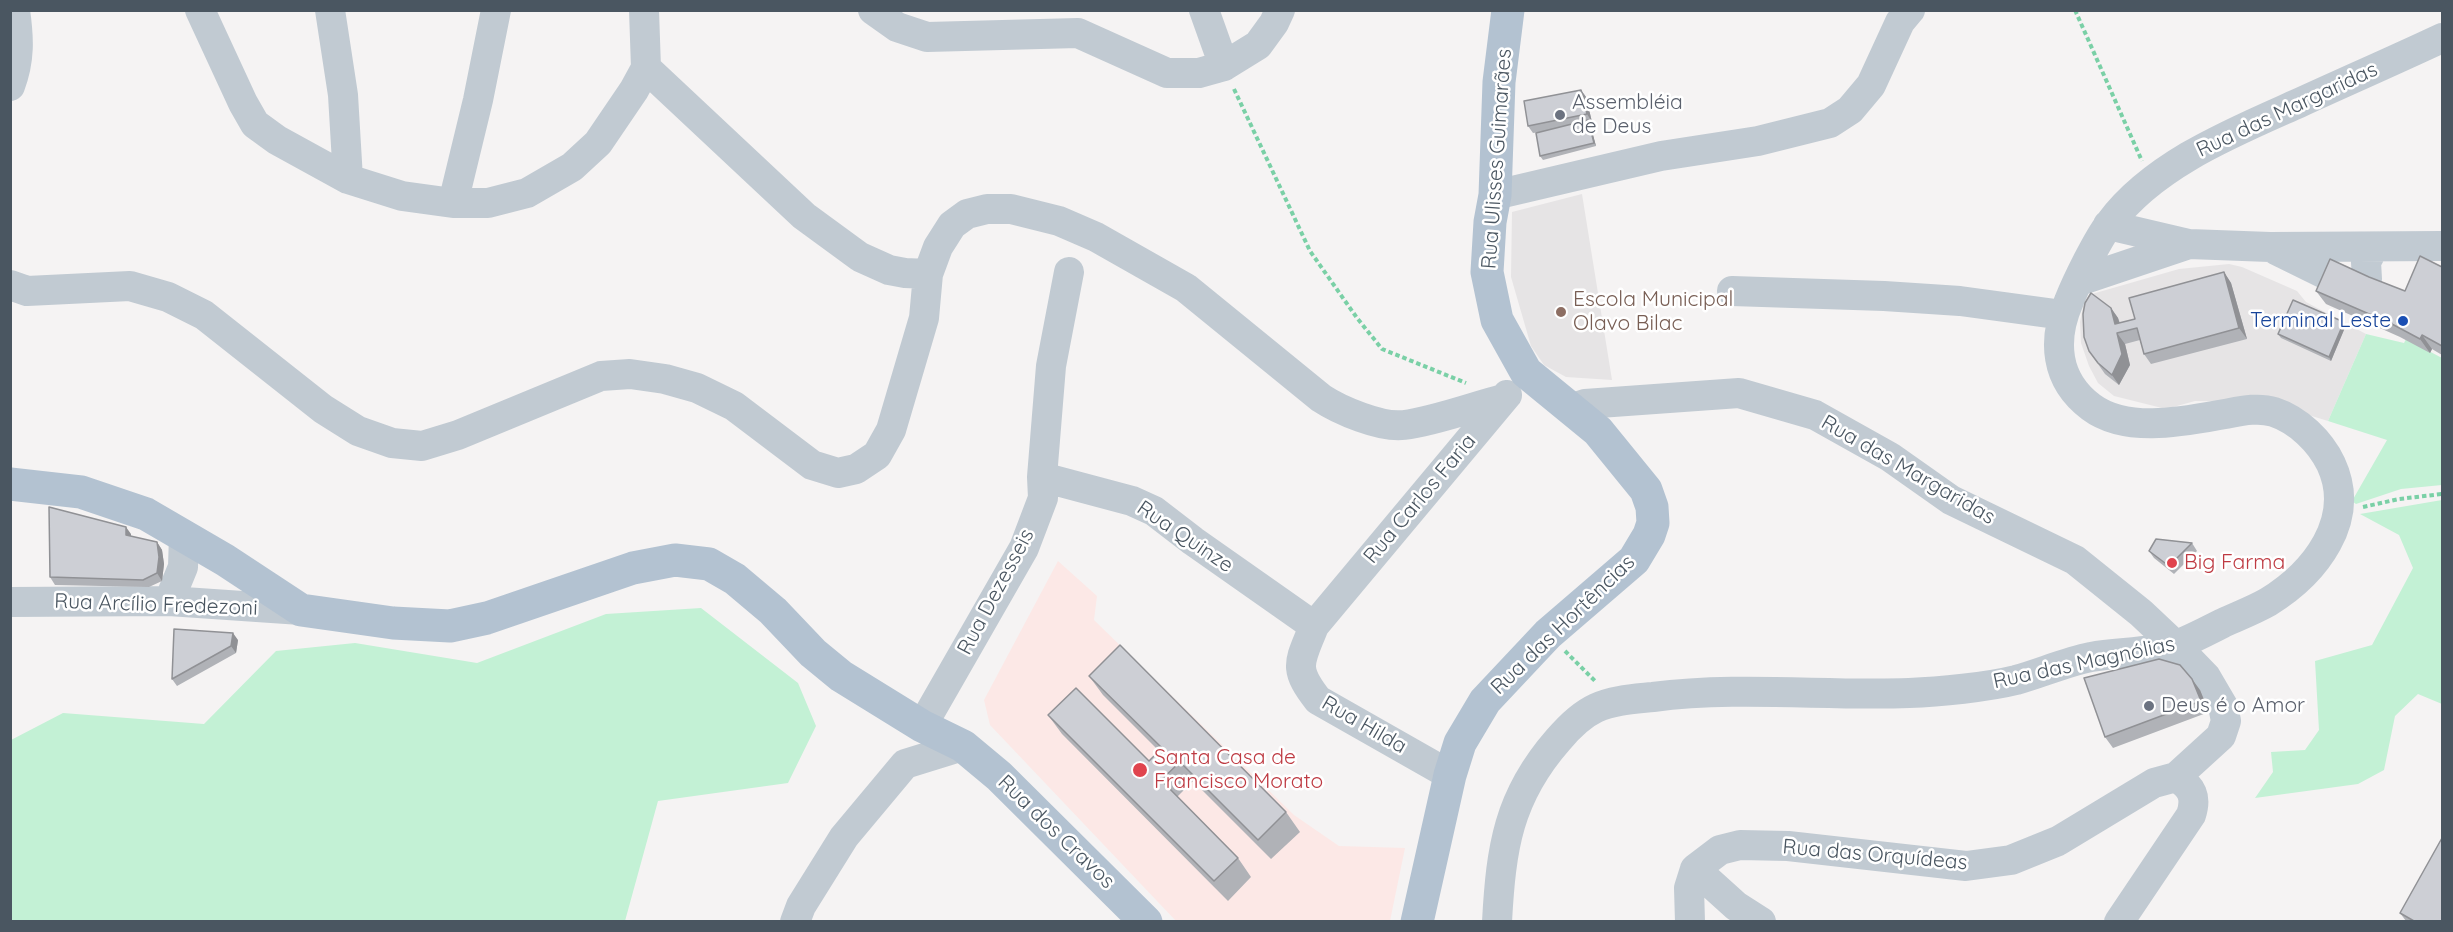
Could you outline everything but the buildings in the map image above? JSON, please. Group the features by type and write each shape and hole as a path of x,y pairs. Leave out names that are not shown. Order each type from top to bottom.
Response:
{"main road":[{"name":"Rua Ulisses Guimarães","path":"1508,10 1499,82 1495,195 1490,222 1487,272 1497,320 1526,372"},
{"name":"Rua das Hortências","path":"1417,921 1450,775 1460,743 1485,701 1548,634 1634,560 1649,535 1653,523 1652,507 1646,490 1598,430 1526,372"},
{"path":"10,484 81,492 146,514 184,535 301,610"},
{"name":"Rua dos Cravos","path":"301,610 393,623 450,626 487,618 633,568 675,560 710,564 735,579 773,611 813,653 841,676 922,726 963,746 999,776 1146,921"}],"street":[{"path":"10,86 18,66 19,39 15,10"},
{"path":"200,10 255,124 277,140 348,179 402,196 453,203 488,203 527,193 572,167 598,143 646,68 644,10"},
{"path":"330,10 343,95 348,179"},
{"path":"453,203 478,100 496,10"},
{"path":"873,10 897,27 927,37 1078,33 1167,73 1199,73 1224,66 1258,45 1274,23 1280,10"},
{"path":"1204,10 1224,66"},
{"path":"1495,195 1661,156 1758,141 1830,123 1850,110 1871,85 1900,22 1910,10"},
{"name":"Rua das Margaridas","path":"2063,315 2108,225 2124,207 2152,183 2207,144 2442,38"},
{"path":"646,68 804,216 860,257 889,270 928,274"},
{"path":"10,285 27,291 130,286 168,297 204,315 283,375 323,409 358,431 392,444 422,446 458,435 601,376 630,374 665,379 697,388 734,406 812,465 838,473 856,469 877,454 891,430 924,318 928,274 938,247 952,225 967,214 987,209 1011,209 1059,221 1096,237 1186,288 1321,398 1339,410 1402,425 1503,399"},
{"name":"Rua Dezesseis","path":"922,726 1024,548 1043,498 1042,477 1051,366 1069,272 1059,221"},
{"path":"2108,225 2189,244 2270,247 2442,246"},
{"name":"Rua Dezesseis","path":"1069,272 1096,237"},
{"path":"2079,281 2189,244"},
{"path":"2270,247 2337,280"},
{"path":"2374,247 2415,271"},
{"path":"2367,279 2366,262 2374,247"},
{"path":"1732,291 1949,301 2063,315"},
{"name":"Rua das Magnólias","path":"1497,921 1500,876 1515,806 1526,782 1550,748 1571,725 1594,709 1615,702 1694,692 1914,693 2012,681 2088,657 2175,645 2269,601 2299,579 2330,537 2339,513 2337,484 2332,466 2322,448 2306,431 2271,411 2250,410 2167,424 2139,423 2093,409 2070,383 2059,357 2058,338 2063,315"},
{"name":"Rua Carlos Faria","path":"1314,626 1526,372"},
{"name":"Rua das Margaridas","path":"1570,409 1585,404 1739,393 1815,415 1890,457 1950,500 2074,560 2141,613 2175,645"},
{"name":"Rua Quinze","path":"1042,477 1132,501 1154,511 1193,542 1314,626"},
{"path":"169,601 183,567 184,535"},
{"name":"Rua Arcílio Fredezoni","path":"10,602 169,601 301,610"},
{"name":"Rua Hilda","path":"1314,626 1302,657 1300,672 1318,700 1450,775"},
{"name":"Rua das Orquídeas","path":"1695,869 1720,850 1740,845 1788,846 1966,866 2011,860 2058,841 2154,783 2176,777 2221,736 2226,721 2223,706 2206,677 2175,645"},
{"path":"795,921 801,906 844,837 905,764 963,746"},
{"path":"2119,921 2191,815 2195,803 2193,792 2176,777"},
{"path":"1690,921 1689,888 1695,869 1736,906 1761,921"}],"path":[{"path":"2075,10 2107,87 2152,183"},
{"path":"1224,66 1310,251 1382,349 1503,399"},
{"path":"2339,513 2399,499 2442,494"},
{"path":"1548,634 1615,702"}],"shaded area":[{"name":"Escola Municipal Olavo Bilac","path":"1582,194 1612,380 1566,377 1544,365 1531,346 1511,277 1512,212"},
{"path":"2229,264 2242,267 2297,291 2306,302 2366,334 2328,421 2266,402 2195,401 2166,409 2114,396 2098,383 2081,343 2080,322 2083,306 2092,294 2179,269"},
{"name":"Santa Casa de Francisco Morato","path":"1058,561 1097,596 1094,620 1294,815 1339,846 1405,848 1390,921 1176,921 990,725 984,700"}],"green space":[{"path":"2366,334 2404,343 2406,339 2442,358 2442,485 2401,489 2356,504 2352,501 2387,440 2328,421"},
{"path":"2442,500 2442,704 2418,694 2395,716 2384,770 2358,784 2255,798 2273,772 2271,752 2305,750 2319,730 2315,661 2372,645 2413,568 2399,535 2360,514"},
{"path":"701,608 798,683 816,726 788,783 658,801 625,921 11,921 11,740 63,713 204,724 276,651 355,643 477,663 606,614"}],"place":[{"name":"Assembléia de Deus","path":"1560,115"},
{"name":"Escola Municipal Olavo Bilac","path":"1561,312"},
{"name":"Terminal Leste","path":"2403,321"},
{"name":"Big Farma","path":"2172,563"},
{"name":"Deus é o Amor","path":"2149,706"},
{"name":"Santa Casa de Francisco Morato","path":"1140,770"}]}
